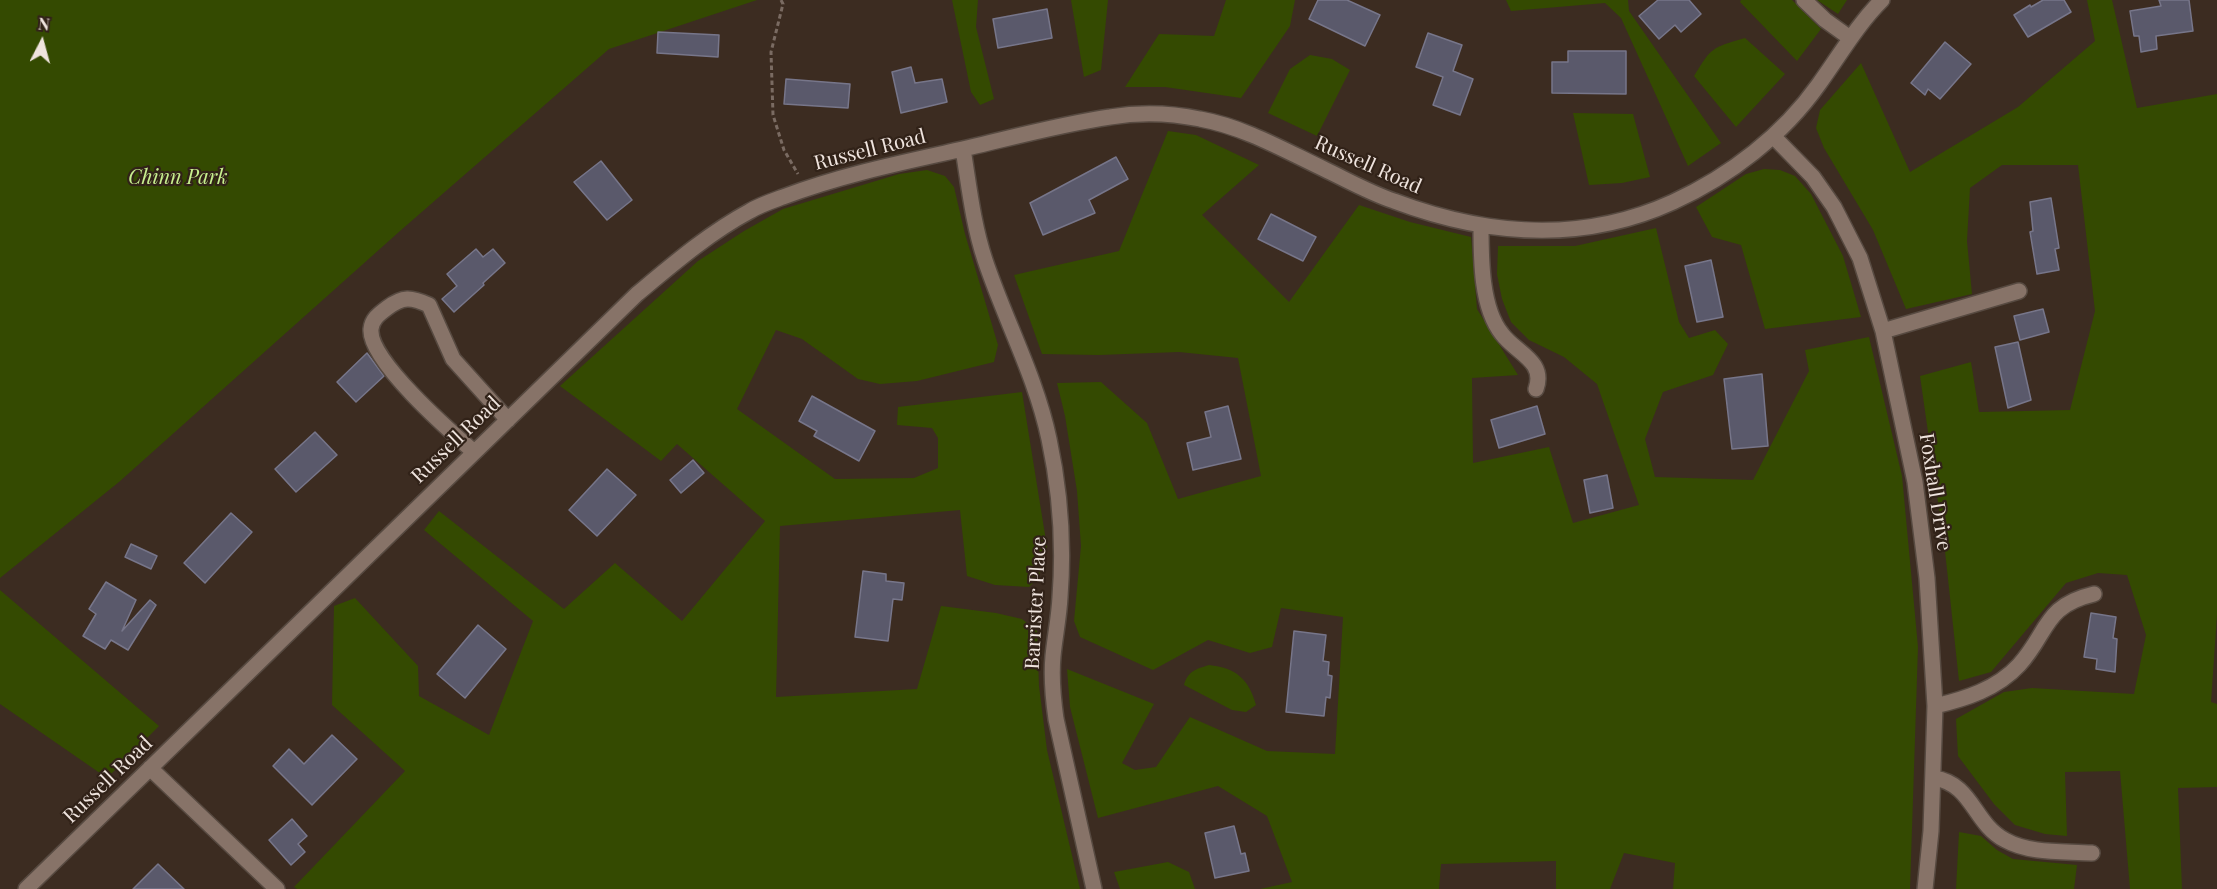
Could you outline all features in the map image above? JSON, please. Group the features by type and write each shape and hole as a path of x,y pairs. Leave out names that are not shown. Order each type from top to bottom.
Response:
{"street":[{"path":"1804,0 1825,20 1850,38"},
{"name":"Russell Road","path":"26,889 638,294 680,258 753,209 806,188 861,172 963,149 1110,116 1170,115 1203,119 1247,133 1390,200 1432,215 1480,226 1511,230 1555,231 1604,225 1640,215 1674,201 1707,184 1755,151 1797,113 1819,85 1850,38 1882,0"},
{"name":"Foxhall Drive","path":"1773,136 1813,177 1839,215 1860,258 1882,331 1915,482 1927,578 1935,706 1934,778 1925,889"},
{"name":"Barrister Place","path":"963,149 974,222 985,260 1035,387 1049,439 1057,483 1061,541 1060,599 1053,658 1053,692 1056,719 1094,889"},
{"path":"1480,226 1481,261 1493,319 1502,334 1533,362 1538,372 1536,389"},
{"path":"1882,331 2019,291"},
{"path":"474,452 424,408 385,361 373,344 371,329 375,316 396,301 413,297 429,305 453,359 508,420"},
{"path":"1935,706 1972,695 2002,679 2030,652 2052,615 2075,598 2094,594"},
{"path":"150,768 277,889"},
{"path":"1934,778 1956,785 1989,828 2003,839 2019,847 2091,853"}],"path":[{"path":"782,0 783,4 771,52 773,115 784,150 806,188"}],"green space":[{"name":"Chinn Park","path":"0,0 757,0 609,49 400,231 119,482 0,578"},
{"path":"952,0 978,0 976,27 994,99 980,105 971,92"},
{"path":"1071,0 1108,0 1101,70 1084,77"},
{"path":"1226,0 1295,0 1290,26 1241,98 1165,87 1125,87 1159,34 1214,36"},
{"path":"1506,0 1628,0 1629,11 1721,143 1688,166 1621,18 1605,3 1511,11"},
{"path":"1741,0 1792,0 1821,29 1797,61 1740,2"},
{"path":"1817,0 1847,0 1838,14"},
{"path":"2087,0 2112,0 2137,108 2217,94 2217,615 2211,702 2217,704 2217,787 2178,788 2182,889 2130,889 2120,771 2065,772 2067,836 2045,834 2015,825 1994,804 1958,756 1956,719 2004,692 2032,688 2134,694 2146,635 2127,575 2098,573 2066,583 1991,672 1959,681 1945,551 1920,376 1971,362 1979,412 2070,410 2095,311 2078,165 2002,165 1970,188 1967,241 1972,294 1906,309 1873,230 1824,148 1816,128 1820,110 1861,63 1910,172 2018,107 2095,41"},
{"path":"1745,38 1785,74 1736,127 1694,76 1714,50"},
{"path":"1310,55 1332,59 1350,70 1317,136 1268,113 1290,69"},
{"path":"1573,113 1633,114 1650,177 1622,183 1589,185"},
{"path":"1168,131 1196,135 1259,165 1202,215 1289,302 1359,205 1410,222 1471,237 1477,309 1518,375 1472,378 1473,463 1549,447 1573,523 1639,505 1597,384 1564,357 1529,340 1511,322 1502,299 1497,274 1498,246 1575,246 1656,228 1679,322 1689,338 1715,330 1728,344 1713,375 1663,392 1645,439 1655,477 1753,480 1809,371 1805,350 1869,337 1902,476 1918,647 1910,889 1673,889 1675,863 1624,853 1610,889 1556,889 1556,861 1441,864 1439,889 1260,889 1292,882 1267,816 1218,786 1098,818 1070,707 1067,669 1154,704 1122,763 1135,770 1156,767 1190,717 1267,751 1335,754 1343,617 1281,608 1272,647 1250,653 1208,640 1153,670 1080,637 1074,621 1081,546 1077,491 1065,416 1057,383 1101,382 1147,423 1178,499 1261,476 1238,358 1179,352 1099,355 1042,354 1014,275 1119,251"},
{"path":"1764,169 1780,170 1795,176 1811,194 1843,256 1861,317 1765,329 1741,245 1712,237 1696,207 1746,174"},
{"path":"927,170 945,176 954,187 965,234 998,345 994,362 917,381 880,384 858,379 802,339 776,330 737,409 835,479 914,478 938,468 938,438 932,428 897,425 898,407 1022,392 1047,547 1039,577 1029,587 995,585 967,576 960,510 780,526 776,697 917,689 941,606 996,613 1022,619 1037,631 1039,686 1047,750 1080,889 297,889 294,887 405,771 332,705 334,606 355,598 418,666 419,696 489,735 533,621 424,530 439,511 564,609 615,563 682,621 765,521 677,444 661,461 560,386 698,261 744,231 783,209 899,174"},
{"path":"0,590 159,726 107,778 0,704"},
{"path":"1209,665 1227,669 1240,676 1250,688 1256,705 1246,712 1232,710 1184,685 1193,671"},
{"path":"1959,832 1981,836 1997,850 2013,859 2077,865 2074,889 1956,889"},
{"path":"1168,862 1189,872 1195,889 1120,889 1114,872"}],"building":[{"path":"1318,0 1347,0 1380,15 1365,46 1309,19"},
{"path":"1658,0 1689,0 1701,14 1681,32 1675,25 1659,39 1639,16"},
{"path":"2043,0 2064,0 2071,12 2028,37 2014,15"},
{"path":"2159,0 2189,0 2193,31 2156,36 2157,49 2141,52 2139,36 2134,36 2130,11 2161,6"},
{"path":"1047,9 1052,38 998,48 993,19"},
{"path":"658,32 719,35 718,57 657,53"},
{"path":"1428,33 1462,45 1453,71 1473,79 1460,115 1433,105 1443,77 1416,67"},
{"path":"1945,42 1971,64 1940,99 1928,89 1925,95 1911,83"},
{"path":"1568,51 1626,51 1626,94 1552,93 1552,62 1568,62"},
{"path":"911,67 915,83 942,79 947,102 901,113 892,72"},
{"path":"786,79 850,84 848,108 784,104"},
{"path":"1116,157 1128,179 1089,200 1095,213 1043,235 1030,203"},
{"path":"601,161 632,200 607,220 574,182"},
{"path":"2051,198 2059,248 2055,249 2059,270 2037,274 2030,232 2033,231 2030,202"},
{"path":"1271,214 1316,237 1303,261 1258,239"},
{"path":"476,249 483,257 493,249 505,263 454,312 442,299 457,286 447,274"},
{"path":"1711,260 1723,317 1697,322 1685,266"},
{"path":"2043,309 2049,332 2020,340 2014,316"},
{"path":"2018,342 2031,400 2008,408 1995,347"},
{"path":"367,353 384,376 356,402 337,382"},
{"path":"1762,374 1768,446 1732,449 1724,379"},
{"path":"812,396 875,431 859,461 814,436 817,431 799,421"},
{"path":"1228,406 1241,459 1193,470 1187,443 1211,437 1205,412"},
{"path":"1537,406 1545,434 1499,448 1491,420"},
{"path":"315,432 337,455 296,492 275,469"},
{"path":"693,460 704,473 681,493 670,480"},
{"path":"607,469 636,495 597,536 569,510"},
{"path":"1607,475 1613,508 1590,513 1584,480"},
{"path":"231,513 252,532 205,583 184,563"},
{"path":"131,544 157,556 151,569 125,557"},
{"path":"863,571 886,574 886,581 904,583 902,600 893,599 888,641 855,637"},
{"path":"106,582 136,600 122,631 150,600 156,605 128,650 111,640 105,649 83,636 96,614 89,609"},
{"path":"2091,613 2116,617 2113,638 2117,639 2115,672 2096,669 2097,659 2084,657"},
{"path":"478,625 506,649 465,698 437,674"},
{"path":"1294,631 1326,635 1323,661 1329,662 1328,675 1332,676 1330,698 1326,697 1324,716 1286,712"},
{"path":"332,735 357,759 312,805 273,766 289,749 304,764"},
{"path":"292,819 307,836 298,844 305,852 291,865 269,840"},
{"path":"1234,826 1241,854 1245,853 1249,871 1215,878 1205,833"},
{"path":"158,864 184,889 133,889"}]}
